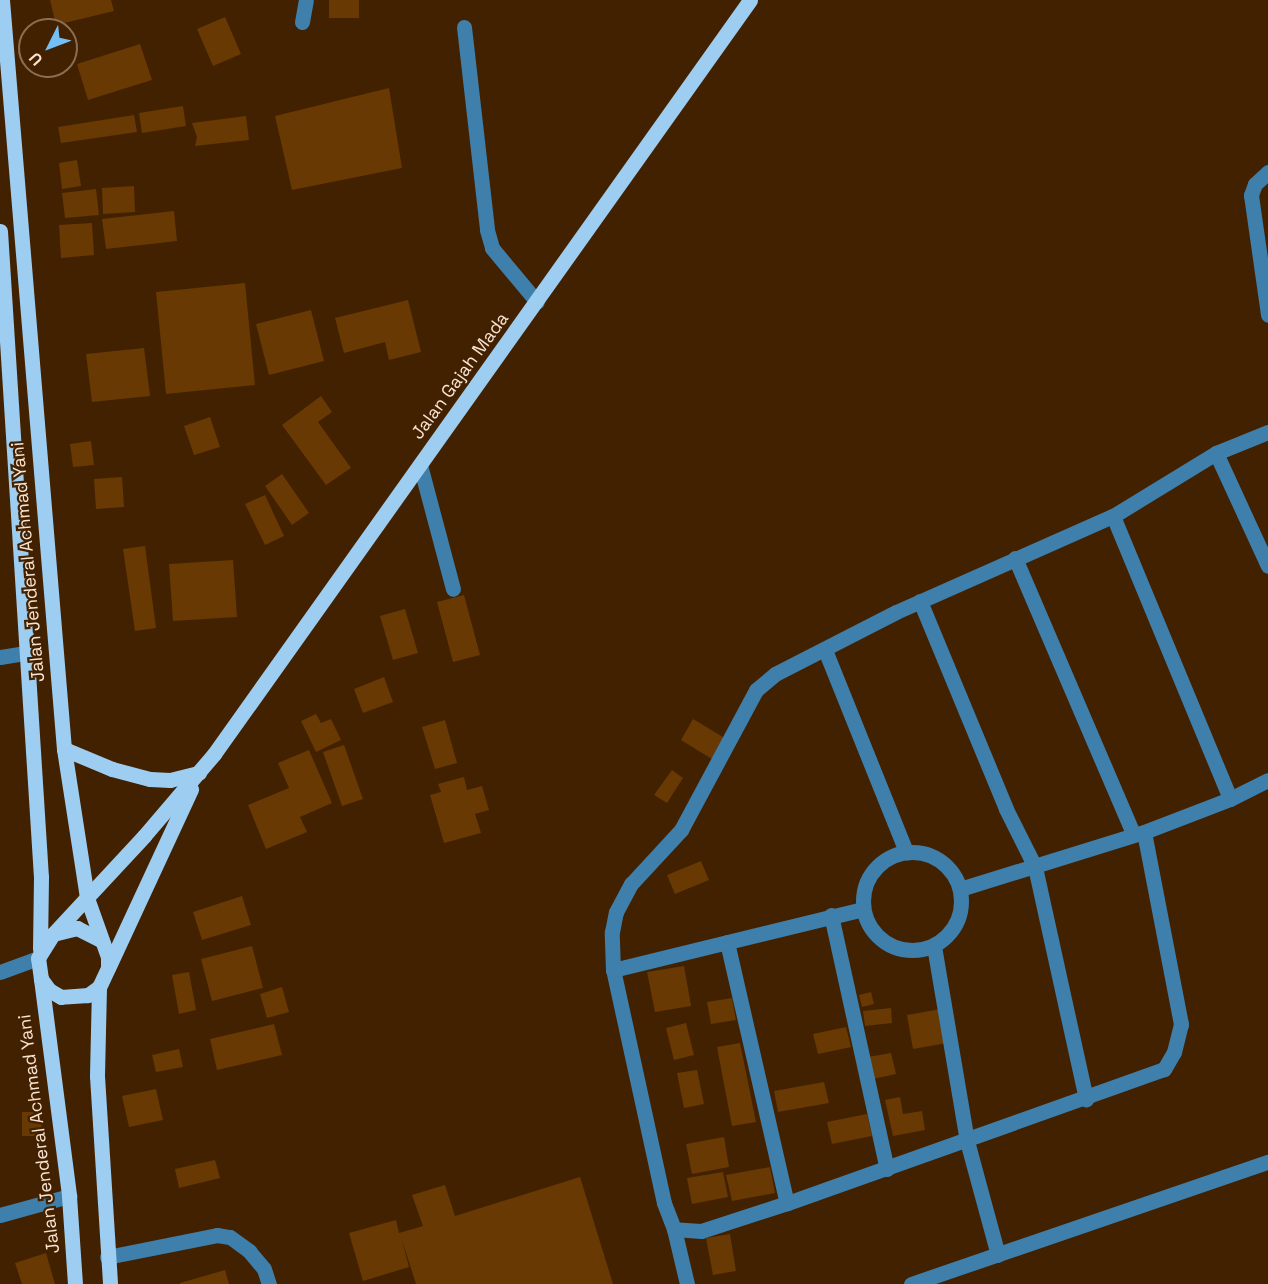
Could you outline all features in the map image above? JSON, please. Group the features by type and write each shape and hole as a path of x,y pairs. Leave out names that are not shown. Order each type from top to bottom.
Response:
{"main road":[{"name":"Jalan Jenderal Achmad Yani","path":"2,0 64,749 87,898 99,939"},
{"name":"Jalan Gajah Mada","path":"199,773 537,302 750,0"},
{"path":"0,231 41,877 39,953 41,979 61,997 75,999 99,987"},
{"path":"64,749 112,769 150,779 170,780 199,773"},
{"path":"39,953 53,934 199,773"},
{"path":"110,1284 97,1076 99,987 199,773"},
{"path":"53,934 77,928 99,939 108,968"},
{"name":"Jalan Jenderal Achmad Yani","path":"41,979 69,1196 75,1284"}],"street":[{"path":"302,22 306,0"},
{"path":"464,27 487,230 492,248 537,302"},
{"path":"1267,174 1251,195 1267,306"},
{"path":"687,1284 674,1229 664,1203 610,949 621,902 631,884 681,830 756,690 775,674 920,601 1113,516 1216,453 1268,432"},
{"path":"1216,453 1268,566"},
{"path":"420,465 453,589"},
{"path":"1113,516 1230,799"},
{"path":"674,1229 701,1231 1086,1099 1164,1069 1174,1052 1181,1024 1139,833 1015,558"},
{"path":"920,601 1006,809 1035,867 1086,1099"},
{"path":"825,650 906,852"},
{"path":"0,657 26,653"},
{"path":"960,889 1139,833 1230,799 1268,780"},
{"path":"906,852 924,853 940,860 953,873 960,889 962,906 957,922 934,946 912,951 889,945 872,930 863,909 864,889 873,871 887,858 906,852"},
{"path":"613,970 863,909"},
{"path":"831,915 886,1168"},
{"path":"727,942 787,1203"},
{"path":"934,946 967,1141 998,1255"},
{"path":"0,972 39,953"},
{"path":"911,1284 1268,1162"},
{"path":"0,1215 69,1196"},
{"path":"107,1257 217,1235 230,1237 249,1251 264,1269 269,1284"}],"building":[{"path":"50,0 111,0 114,11 78,20 54,18"},
{"path":"329,0 359,0 359,18 329,18"},
{"path":"225,17 241,54 213,66 197,29"},
{"path":"140,44 152,80 88,100 78,64"},
{"path":"389,88 402,168 292,190 275,116"},
{"path":"183,106 186,126 142,133 139,113"},
{"path":"134,115 137,132 61,143 58,127"},
{"path":"246,116 249,140 195,146 197,137 192,123"},
{"path":"77,160 81,186 62,189 59,163"},
{"path":"134,186 135,212 103,214 102,188"},
{"path":"96,189 99,215 65,218 62,193"},
{"path":"174,211 177,241 106,249 102,219"},
{"path":"92,223 94,255 61,258 59,225"},
{"path":"245,283 255,385 166,394 156,292"},
{"path":"408,300 421,352 389,360 385,342 344,353 335,318"},
{"path":"311,310 324,361 269,375 256,324"},
{"path":"144,348 150,396 92,402 86,354"},
{"path":"321,396 332,412 318,422 351,468 326,485 282,425"},
{"path":"210,417 220,447 194,455 184,426"},
{"path":"91,441 94,465 73,467 70,444"},
{"path":"282,474 309,513 292,525 265,486"},
{"path":"122,477 124,507 96,509 94,479"},
{"path":"265,495 284,536 265,545 245,504"},
{"path":"145,546 156,628 135,631 123,549"},
{"path":"233,560 237,617 173,621 169,564"},
{"path":"464,595 480,655 453,662 437,602"},
{"path":"405,609 418,653 393,660 380,616"},
{"path":"384,677 393,702 363,713 354,689"},
{"path":"316,714 321,723 331,719 341,740 316,752 301,721"},
{"path":"693,719 728,740 715,761 681,740"},
{"path":"445,720 457,763 435,769 422,727"},
{"path":"344,745 363,799 342,806 323,752"},
{"path":"309,750 332,803 300,817 307,832 266,849 248,805 289,788 278,763"},
{"path":"672,770 683,778 667,803 654,795"},
{"path":"464,777 467,790 482,786 489,810 475,814 481,833 444,843 430,795 441,792 438,784"},
{"path":"701,861 709,880 675,894 667,875"},
{"path":"242,896 251,925 202,940 193,912"},
{"path":"252,946 263,988 212,1001 201,959"},
{"path":"684,966 691,1006 655,1012 647,972"},
{"path":"189,972 196,1010 179,1014 172,975"},
{"path":"282,987 289,1012 267,1018 260,994"},
{"path":"871,992 874,1004 862,1007 859,995"},
{"path":"732,998 736,1020 711,1024 707,1002"},
{"path":"891,1008 892,1023 865,1026 863,1011"},
{"path":"941,1009 947,1043 913,1049 907,1015"},
{"path":"686,1023 694,1055 674,1060 666,1028"},
{"path":"274,1024 282,1055 217,1070 210,1039"},
{"path":"846,1027 851,1047 818,1054 813,1034"},
{"path":"740,1043 756,1122 732,1126 717,1047"},
{"path":"179,1049 183,1067 156,1072 152,1055"},
{"path":"891,1053 896,1074 873,1079 868,1057"},
{"path":"697,1070 704,1104 684,1108 677,1073"},
{"path":"824,1082 829,1103 778,1112 774,1091"},
{"path":"156,1089 163,1120 129,1127 122,1096"},
{"path":"900,1097 903,1114 922,1111 925,1130 893,1136 885,1100"},
{"path":"22,1112 41,1112 42,1136 22,1136"},
{"path":"867,1114 872,1136 832,1144 827,1122"},
{"path":"724,1137 729,1167 692,1174 686,1144"},
{"path":"215,1160 220,1178 179,1188 175,1169"},
{"path":"770,1167 775,1193 732,1201 726,1175"},
{"path":"723,1172 728,1197 692,1204 687,1178"},
{"path":"580,1177 613,1284 416,1284 402,1240 409,1267 363,1281 349,1233 396,1220 399,1233 423,1226 412,1195 445,1185 455,1216"},
{"path":"730,1234 736,1271 713,1275 706,1238"},
{"path":"46,1253 55,1284 22,1284 15,1263"},
{"path":"225,1270 229,1284 180,1284 180,1283"}]}
